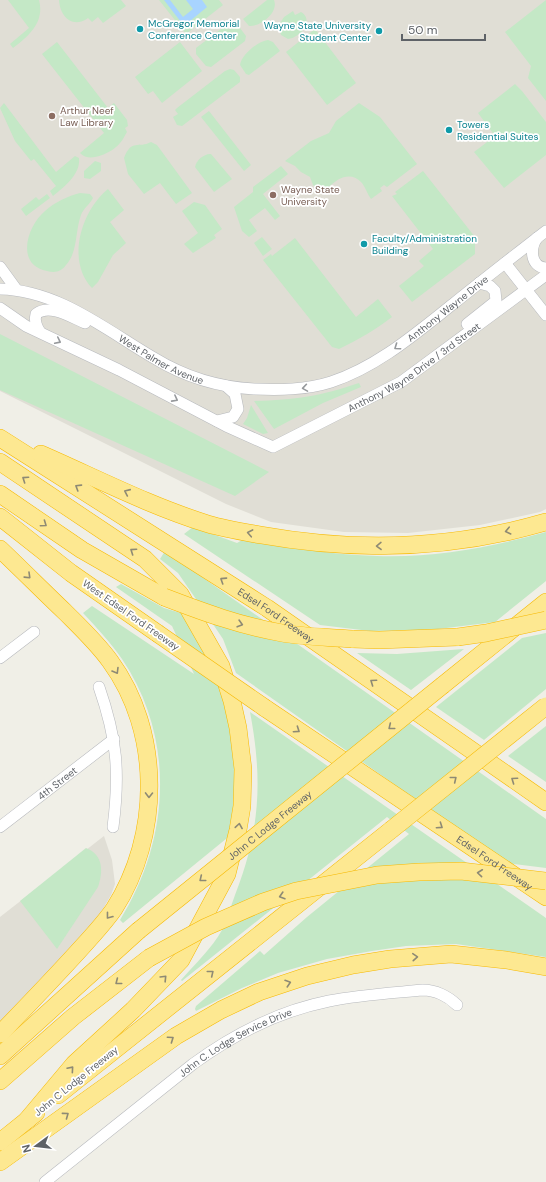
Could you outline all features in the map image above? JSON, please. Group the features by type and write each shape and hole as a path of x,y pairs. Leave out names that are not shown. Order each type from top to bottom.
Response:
{"highway":[{"path":"0,437 160,507 210,524 288,540 371,546 409,546 473,538 546,522"},
{"name":"Edsel Ford Freeway","path":"0,437 267,608 546,802"},
{"path":"0,462 145,559 180,594 221,666 232,701 238,728 243,769 241,814 228,874 181,960 133,1010 74,1064 27,1120"},
{"path":"0,494 82,550 164,597 218,618 250,627 283,634 379,640 458,637 486,633 546,620"},
{"name":"West Edsel Ford Freeway","path":"0,517 71,573 265,708"},
{"path":"0,549 96,643 111,661 138,713 144,735 149,777 148,806 142,844 130,879 114,909 69,962 0,1034"},
{"name":"John C Lodge Freeway","path":"0,1056 138,930 546,602"},
{"name":"John C Lodge Freeway","path":"0,1142 546,706"},
{"name":"Edsel Ford Freeway","path":"265,708 546,896"},
{"path":"0,1081 73,1017 149,958 206,927 263,902 296,892 377,875 461,871 546,881"},
{"path":"0,1162 176,1036 221,1010 259,992 308,976 390,958 451,954 506,960 546,967"}],"street":[{"name":"Anthony Wayne Drive","path":"342,377 387,354 415,334 542,234"},
{"path":"542,234 533,244 532,256 538,266 546,268"},
{"path":"504,263 546,315"},
{"path":"0,267 16,289"},
{"name":"Anthony Wayne Drive / 3rd Street","path":"217,421 273,447 401,382 546,275"},
{"path":"447,349 454,335 496,301 495,291 490,286 479,283"},
{"name":"West Palmer Avenue","path":"0,289 16,289 64,305 173,369 202,381 226,386 287,390 317,386 342,377"},
{"path":"0,308 13,318 119,370 217,421 232,417 238,409 235,394 226,386"},
{"path":"40,332 35,324 36,314 45,310 50,310 120,338"},
{"path":"0,658 34,632"},
{"path":"99,687 114,739 117,772 113,827"},
{"name":"4th Street","path":"0,827 114,739"},
{"name":"John C. Lodge Service Drive","path":"45,1182 193,1064 215,1049 261,1023 286,1013 328,1001 423,990 432,990 448,998 457,1005"}],"shaded area":[{"name":"Wayne State University","path":"0,0 546,0 546,509 540,512 480,525 408,533 344,532 271,522 226,504 0,391"},
{"path":"104,836 112,860 115,884 111,895 100,914 82,936 0,1022 0,917"}],"green space":[{"path":"8,0 39,0 40,8 38,22 34,28 25,39 13,48 10,44 29,28"},
{"path":"59,0 121,0 126,6 103,23 98,17 92,22 88,18 82,21 72,22 68,20 62,12"},
{"path":"159,0 219,0 223,5 186,34"},
{"path":"267,0 274,0 275,5 271,14 259,24 249,26 243,19"},
{"path":"546,0 546,101 528,78 531,66 505,32"},
{"path":"293,11 295,15 301,12 307,19 301,32 293,38 288,39 281,35 278,26 284,17"},
{"path":"237,24 246,36 245,41 211,67 206,66 196,54 196,48 225,26 229,29"},
{"path":"315,29 356,83 327,105 286,52"},
{"path":"268,40 273,42 280,51 249,75 246,74 240,65 243,57 255,46"},
{"path":"57,42 108,108 114,103 127,120 128,126 125,128 127,132 122,140 112,150 101,156 89,157 80,153 104,133 42,54"},
{"path":"180,42 202,71 162,103 153,91 148,94 135,77"},
{"path":"230,69 234,70 240,77 240,82 182,126 177,125 173,117 178,114 175,110 225,71"},
{"path":"515,84 546,122 546,155 504,188 474,152 495,136 478,113"},
{"path":"4,103 56,172 75,156 79,158 79,164 75,175 53,196 50,191 56,186 34,159 31,161 15,141 0,108"},
{"path":"359,103 380,117 417,164 387,187 384,185 380,188 382,191 371,199 358,179 353,177 345,177 336,181 329,187 316,188 310,177 285,161 311,141 329,133 336,121"},
{"path":"209,111 251,165 244,171 201,117"},
{"path":"151,142 157,145 192,193 176,204 160,183 144,194 128,174 124,158 127,152 133,146"},
{"path":"211,154 232,179 214,192 195,167 201,158"},
{"path":"95,161 101,163 101,171 90,179 84,178 84,171"},
{"path":"281,166 288,174 263,194 280,216 275,220 265,208 249,220 257,231 249,237 242,231 234,207 253,192 253,187"},
{"path":"423,171 475,237 475,254 412,302 399,286 424,266 419,261 433,249 392,196 397,194 395,192"},
{"path":"108,189 124,210 110,222 126,243 113,255 98,282 92,288 84,277 80,264 80,237 90,210 98,198"},
{"path":"80,193 90,194 93,198 81,215 73,254 70,260 62,269 55,272 50,272 37,267 31,261 27,244 33,226 45,211 57,202"},
{"path":"47,194 50,198 26,216 21,209 36,197 39,200"},
{"path":"194,202 205,205 222,229 214,235 216,238 193,253 184,244 198,233 182,211"},
{"path":"262,237 272,249 263,256 254,243"},
{"path":"295,238 356,317 378,299 392,317 346,346 339,349 332,347 263,260 271,254 272,256"},
{"path":"0,334 269,472 235,496 0,390"},
{"path":"359,383 361,387 323,403 274,429 254,401 283,400 308,396"},
{"path":"251,405 268,433 263,434 243,424 247,418"},
{"path":"193,527 237,543 244,539 294,548 377,556 419,555 484,547 546,532 546,581 495,622 430,630 370,631 320,625 184,534"},
{"path":"165,551 546,819 546,868 506,863 236,673 223,639 178,573 160,559"},
{"path":"121,584 164,608 184,614 210,660 225,704 236,757 232,834 123,923 120,920 137,889 149,857 157,823 160,790 158,756 152,722 139,690 118,653 83,613 92,606 194,674 172,626 116,587"},
{"path":"546,633 546,689 484,740 436,707 522,638"},
{"path":"464,649 411,690 357,653 397,654"},
{"path":"250,712 546,918 546,957 456,944 406,946 372,951 327,959 278,973 242,988 196,1011 196,1006 260,951 264,955 307,917 409,834 387,817 182,981 181,980 208,950 222,930 250,849 257,805 258,783 257,760"},
{"path":"546,726 546,782 508,756"},
{"path":"86,848 92,851 99,859 101,864 100,881 98,887 57,949 20,901"}],"water":[{"path":"164,0 170,0 183,17 193,9 186,0 202,0 207,7 184,26"}],"place":[{"name":"McGregor Memorial Conference Center","path":"140,29"},
{"name":"Wayne State University Student Center","path":"379,31"},
{"name":"Arthur Neef Law Library","path":"52,116"},
{"name":"Towers Residential Suites","path":"449,130"},
{"name":"Wayne State University","path":"273,195"},
{"name":"Faculty/Administration Building","path":"364,244"}]}
